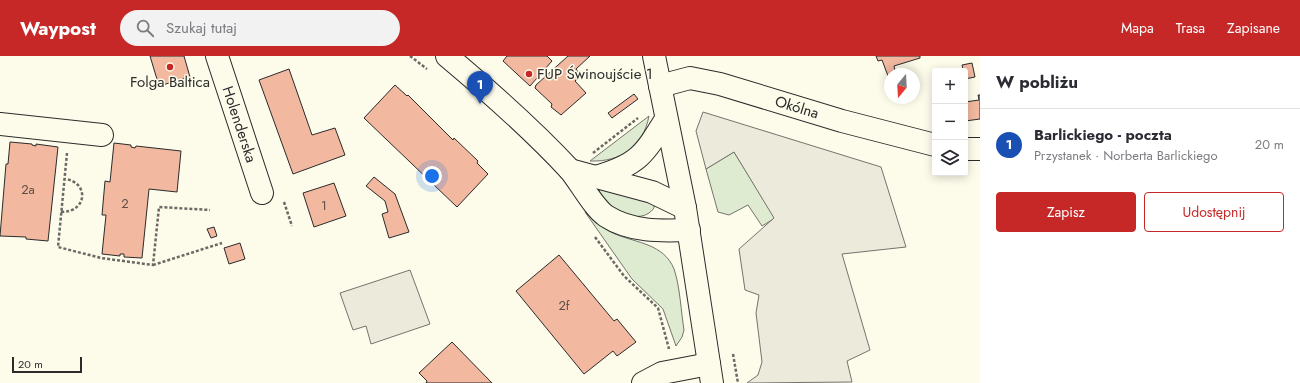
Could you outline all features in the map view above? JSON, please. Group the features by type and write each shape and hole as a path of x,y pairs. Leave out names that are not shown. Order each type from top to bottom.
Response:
{"street":[{"name":"Holenderska","path":"218,56 262,193"},
{"path":"447,56 493,94 570,170 605,215 639,229 658,231 689,230"},
{"path":"643,383 662,373 675,371 711,373 689,230 654,56"},
{"name":"Okólna","path":"660,86 690,78 720,84 842,121 932,144"},
{"path":"596,177 620,170 639,158 652,143 666,120"},
{"path":"0,124 102,134"},
{"path":"968,149 980,149"},
{"path":"570,170 652,192 685,208"}],"path":[{"path":"570,170 644,113"},
{"path":"60,130 68,152 58,246 101,258 153,265 222,243"},
{"path":"61,212 73,211 78,208 82,199 81,189 73,182 65,179"},
{"path":"153,265 159,206 210,210"},
{"path":"591,232 624,276 658,308 675,371"},
{"path":"733,353 738,383"}],"green space":[{"path":"649,116 642,136 629,150 611,159 590,161"},
{"path":"734,152 775,218 762,226 748,205 729,215 718,212 706,169"},
{"path":"600,189 650,203 654,205 654,208 648,214 641,216 624,214 603,198 599,192"},
{"path":"585,212 595,222 607,230 657,249 664,254 669,261 674,269 678,283 684,330 682,337 676,346 663,309 632,279"}],"shaded area":[{"path":"703,112 881,167 906,247 842,254 870,350 847,361 852,382 747,383 758,375 762,362 756,313 759,295 745,290 739,249 774,218 734,152 706,169 696,131"},
{"path":"410,270 430,324 371,344 366,326 353,330 340,293"}],"building":[{"name":"Folga Baltica","path":"150,56 184,56 190,77 159,86"},
{"name":"FUP Świnoujście 1","path":"507,56 547,56 552,61 530,86 503,61"},
{"path":"568,56 590,56 576,69 581,76 575,81 586,93 561,115 551,107 552,104 535,88 536,85"},
{"path":"876,56 920,56 920,58 894,66 894,68 885,68 882,60 878,61"},
{"path":"972,63 975,77 968,78 968,68 963,68 962,65"},
{"path":"289,69 312,135 335,128 345,155 293,174 259,80"},
{"path":"395,85 407,96 408,95 453,140 454,138 478,161 477,163 488,174 457,207 364,118"},
{"path":"634,94 638,99 612,118 608,113"},
{"path":"978,95 980,95 980,119 968,121 968,102 979,100"},
{"path":"10,142 32,144 36,146 36,144 58,147 48,241 26,239 26,237 0,236 6,164 8,164"},
{"path":"114,143 131,145 131,147 135,148 136,146 181,151 177,192 149,189 142,258 124,257 124,254 120,254 120,256 102,254 106,215 102,215 105,181 110,182"},
{"path":"374,177 395,194 409,232 389,238 382,214 388,212 385,201 366,186"},
{"path":"334,183 346,216 314,227 303,193"},
{"path":"214,227 217,236 211,238 207,229"},
{"path":"240,243 245,259 229,264 224,248"},
{"path":"559,255 614,321 617,319 636,342 617,356 613,351 584,374 516,291"},
{"path":"452,342 492,383 426,383 427,381 419,373"}],"place":[{"name":"Folga Baltica","path":"170,67"},
{"name":"FUP Świnoujście 1","path":"529,74"},
{"name":"Barlickiego - poczta","path":"480,104"}]}
